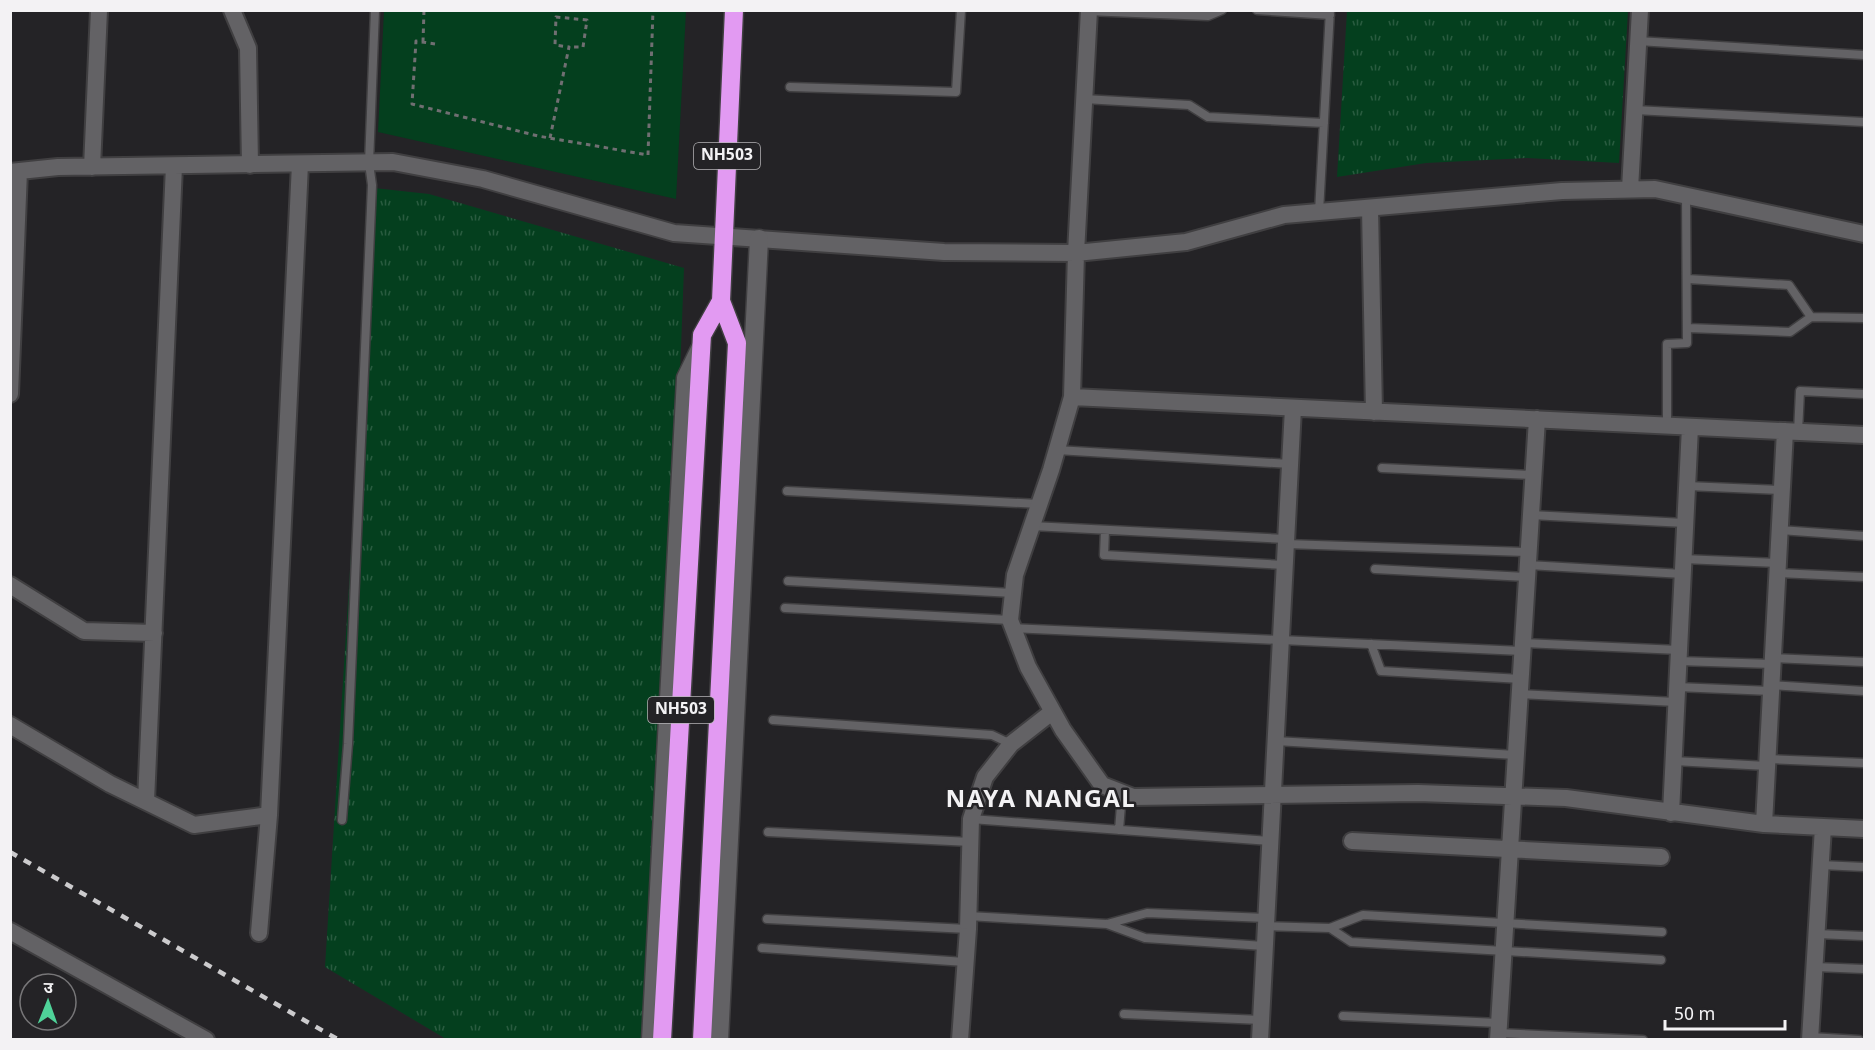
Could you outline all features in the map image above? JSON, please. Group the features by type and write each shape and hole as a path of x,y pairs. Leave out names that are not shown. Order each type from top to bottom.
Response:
{"highway":[{"name":"NH503","path":"702,1040 737,350 737,343 722,301 734,10"},
{"name":"NH503","path":"662,1040 701,346 702,335 722,301"}],"street":[{"path":"92,167 99,10"},
{"path":"232,10 248,48 250,165"},
{"path":"1630,189 1640,10"},
{"path":"1088,11 1076,253 1072,397 1057,450 1015,575 1011,624 1028,667 1063,730 1102,785 1133,797 1418,793 1566,798 1764,824 1864,829"},
{"path":"10,394 15,172 92,167 393,162 483,179 674,233 944,252 1076,253 1186,242 1284,215 1562,191 1630,189 1654,189 1686,195 1864,234"},
{"path":"259,933 269,815 300,164"},
{"path":"146,801 174,166"},
{"path":"1370,208 1374,412"},
{"path":"719,1040 759,239"},
{"path":"651,1040 686,378 701,346"},
{"path":"737,350 752,377"},
{"path":"1072,397 1864,435"},
{"path":"1260,1040 1293,408"},
{"path":"1498,1032 1537,419"},
{"path":"1671,813 1690,427"},
{"path":"1764,824 1782,490 1792,431"},
{"path":"10,585 84,631 154,633"},
{"path":"960,1040 968,923 971,819 985,777 1011,744 1053,712"},
{"path":"10,725 110,783 194,825 269,815"},
{"path":"1811,1038 1823,827"},
{"path":"1352,841 1661,857"},
{"path":"10,931 206,1040"}],"lane":[{"path":"342,820 349,732 372,197 369,163 375,10"},
{"path":"790,87 957,92 961,10"},
{"path":"1088,11 1208,16 1222,10"},
{"path":"1257,10 1330,13 1319,212"},
{"path":"1638,41 1864,55"},
{"path":"1084,99 1189,105 1208,117 1324,123"},
{"path":"1635,110 1864,122"},
{"path":"1667,426 1667,344 1687,343 1686,195"},
{"path":"1687,279 1789,285 1811,317"},
{"path":"1688,328 1790,332 1811,317 1864,318"},
{"path":"1792,431 1800,391 1864,394"},
{"path":"1057,450 1290,464"},
{"path":"1382,468 1534,475"},
{"path":"1687,486 1782,490"},
{"path":"787,491 1039,504"},
{"path":"1531,514 1685,523"},
{"path":"1032,526 1286,542 1528,565"},
{"path":"1105,530 1104,555 1285,565"},
{"path":"1780,530 1864,536"},
{"path":"1375,569 1528,565 1683,566 1778,568 1864,577"},
{"path":"788,581 1012,593"},
{"path":"785,608 1281,640 1523,647 1773,661 1864,662"},
{"path":"1371,644 1381,671 1520,687 1677,695 1771,688 1864,691"},
{"path":"773,720 992,735 1011,744"},
{"path":"1275,741 1516,755"},
{"path":"1674,761 1864,763"},
{"path":"1119,830 1122,793"},
{"path":"971,819 1270,841"},
{"path":"768,832 970,842"},
{"path":"1821,865 1864,867"},
{"path":"767,919 1107,924 1147,913 1330,928 1363,915 1662,932"},
{"path":"1107,924 1145,938 1264,946"},
{"path":"1330,928 1351,942 1661,960"},
{"path":"1817,934 1864,936"},
{"path":"762,948 965,962"},
{"path":"1815,967 1864,969"},
{"path":"1124,1014 1261,1020"},
{"path":"1343,1016 1498,1032 1643,1040"},
{"path":"1811,1038 1859,1040"}],"path":[{"path":"423,42 424,10"},
{"path":"556,10 555,45 584,47 586,20 556,17"},
{"path":"435,44 416,41 412,104 550,138 648,155 652,10"},
{"path":"550,138 570,46"}],"green space":[{"path":"384,11 686,11 676,199 378,132"},
{"path":"1347,11 1628,11 1619,163 1527,158 1426,163 1337,177"},
{"path":"374,188 429,194 684,268 655,1039 446,1039 325,967"}],"railway":[{"path":"10,852 339,1040"}],"district":[{"name":"NAYA NANGAL","path":"1041,801"}]}
